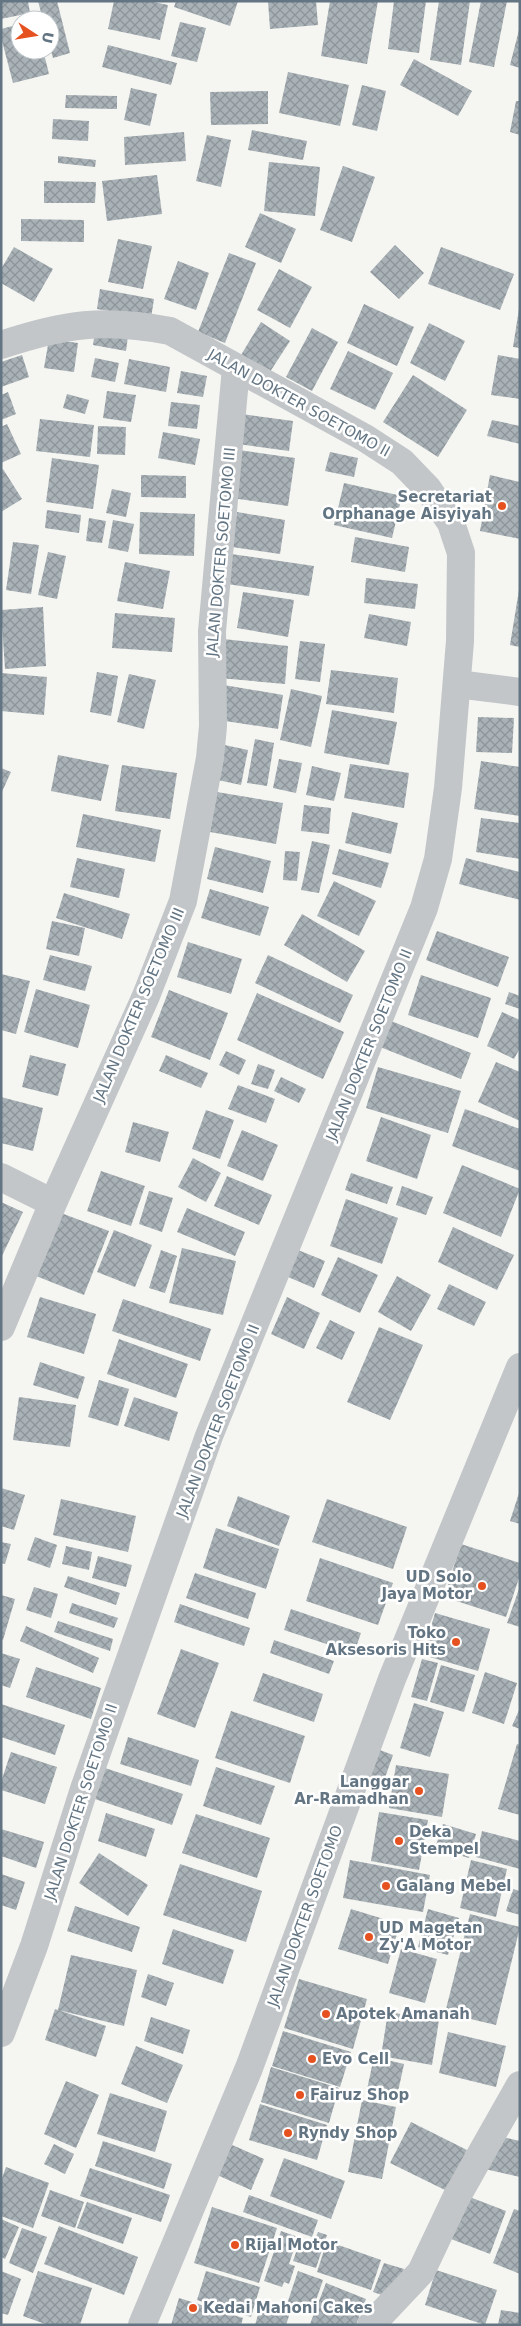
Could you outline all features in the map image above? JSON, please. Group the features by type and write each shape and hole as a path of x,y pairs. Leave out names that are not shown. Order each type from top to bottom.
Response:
{"street":[{"name":"JALAN DOKTER SOETOMO II","path":"1,345 72,325 104,323 139,325 170,331 365,438 402,462 428,489 451,523 461,553 460,641 447,797 438,859 424,908 209,1436 84,1789 34,1946 1,2033"},
{"name":"JALAN DOKTER SOETOMO III","path":"1,1327 53,1203 146,996 183,901 210,758 212,631 236,368"},
{"path":"457,684 520,692"},
{"path":"1,1177 53,1203"},
{"name":"JALAN DOKTER SOETOMO","path":"142,2325 249,2068 392,1679 520,1367"},
{"path":"371,2325 421,2272 456,2198 520,2085"}],"building":[{"path":"1,1 28,1 30,10 10,10 10,17 1,19"},
{"path":"38,1 57,1 59,10 40,10"},
{"path":"114,1 149,1 168,5 160,40 108,29"},
{"path":"176,1 238,1 230,26 174,7"},
{"path":"268,1 316,1 318,25 270,29"},
{"path":"330,1 378,1 367,64 321,56"},
{"path":"394,1 426,1 419,53 388,49"},
{"path":"439,1 470,1 461,65 430,60"},
{"path":"481,1 507,1 494,67 469,62"},
{"path":"60,13 70,53 60,56"},
{"path":"180,22 206,28 197,62 171,56"},
{"path":"10,27 10,60 46,60 49,74 13,83 1,37 1,29"},
{"path":"520,30 520,68 510,65"},
{"path":"108,45 177,63 171,85 102,67"},
{"path":"414,59 472,91 458,116 400,85"},
{"path":"288,72 349,85 340,126 279,113"},
{"path":"362,85 386,91 377,131 352,125"},
{"path":"131,88 157,94 150,126 124,120"},
{"path":"268,91 268,124 211,125 210,92"},
{"path":"66,95 117,96 117,109 65,108"},
{"path":"516,101 520,101 520,135 510,132"},
{"path":"53,119 89,121 88,141 52,139"},
{"path":"252,130 307,141 303,160 248,150"},
{"path":"184,132 186,161 125,165 124,137"},
{"path":"207,135 231,140 221,187 196,181"},
{"path":"58,156 96,160 95,167 58,163"},
{"path":"269,162 320,167 315,216 264,211"},
{"path":"343,166 375,177 352,242 320,230"},
{"path":"157,175 162,214 107,221 102,181"},
{"path":"44,181 96,182 95,203 44,203"},
{"path":"260,213 296,229 281,263 245,247"},
{"path":"21,219 84,220 84,242 21,241"},
{"path":"118,239 152,246 143,289 108,282"},
{"path":"395,245 424,273 399,299 370,272"},
{"path":"14,247 53,269 34,302 1,283 1,269"},
{"path":"441,247 514,274 500,310 428,284"},
{"path":"229,253 256,263 225,343 198,332"},
{"path":"178,261 209,273 196,310 164,299"},
{"path":"279,269 312,287 290,328 257,310"},
{"path":"100,289 154,299 151,318 97,309"},
{"path":"364,304 414,327 397,366 347,343"},
{"path":"520,309 520,348 513,347"},
{"path":"261,322 290,341 266,378 238,360"},
{"path":"429,323 465,341 445,381 410,363"},
{"path":"312,328 338,342 312,391 286,377"},
{"path":"95,331 128,336 126,351 93,345"},
{"path":"49,339 78,343 74,372 44,368"},
{"path":"348,351 393,373 375,410 330,389"},
{"path":"22,355 29,377 1,387 1,362"},
{"path":"498,355 520,359 520,399 491,395"},
{"path":"95,358 119,363 115,382 91,377"},
{"path":"129,359 170,367 166,392 124,384"},
{"path":"181,371 207,376 203,397 177,393"},
{"path":"413,375 467,410 438,457 383,422"},
{"path":"107,391 136,395 131,422 103,418"},
{"path":"8,392 16,414 1,420 1,395"},
{"path":"67,394 89,400 85,414 63,408"},
{"path":"171,402 200,405 197,429 168,426"},
{"path":"242,414 293,421 289,451 238,444"},
{"path":"40,419 94,425 90,457 36,451"},
{"path":"492,420 520,426 520,444 487,436"},
{"path":"7,424 21,454 1,463 1,427"},
{"path":"98,426 126,427 125,455 97,454"},
{"path":"163,432 200,439 195,465 158,458"},
{"path":"239,450 295,458 288,506 232,498"},
{"path":"330,452 358,458 354,477 325,471"},
{"path":"52,458 99,465 93,509 46,502"},
{"path":"3,469 22,499 1,512 1,470"},
{"path":"141,475 186,476 186,498 141,497"},
{"name":"Secretariat Orphanage Aisyiyah","path":"490,475 520,482 520,539 480,531"},
{"path":"344,483 402,496 392,538 334,525"},
{"path":"112,489 131,493 126,517 106,513"},
{"path":"47,510 81,515 79,533 45,528"},
{"path":"140,512 195,514 194,556 139,554"},
{"path":"237,512 285,520 280,554 232,547"},
{"path":"89,518 106,521 102,543 86,541"},
{"path":"113,520 134,524 128,552 108,548"},
{"path":"355,537 409,547 405,572 351,562"},
{"path":"13,542 39,545 31,594 6,590"},
{"path":"48,552 66,556 57,599 38,595"},
{"path":"231,554 314,566 309,596 227,584"},
{"path":"125,562 170,571 163,609 117,601"},
{"path":"366,578 418,584 415,609 364,603"},
{"path":"520,590 520,647 510,645"},
{"path":"243,592 294,600 288,637 237,628"},
{"path":"43,607 46,666 5,669 1,610"},
{"path":"115,613 175,618 172,652 112,648"},
{"path":"369,614 411,622 407,646 364,638"},
{"path":"223,639 288,646 285,684 219,678"},
{"path":"300,641 325,644 320,682 295,679"},
{"path":"331,670 398,678 394,713 326,704"},
{"path":"97,672 118,676 111,716 90,712"},
{"path":"1,673 47,677 44,715 1,711"},
{"path":"129,674 156,680 144,729 117,722"},
{"path":"224,685 283,695 278,729 219,720"},
{"path":"291,689 322,696 311,747 280,740"},
{"path":"332,710 397,722 389,765 324,753"},
{"path":"478,717 514,718 512,753 476,752"},
{"path":"255,739 274,743 267,786 247,783"},
{"path":"220,744 248,750 241,785 213,779"},
{"path":"58,755 109,765 101,801 51,791"},
{"path":"279,759 302,763 296,793 273,788"},
{"path":"481,761 520,767 520,816 474,809"},
{"path":"350,764 409,773 404,808 344,798"},
{"path":"122,765 177,773 170,819 115,811"},
{"path":"312,766 341,773 334,801 306,795"},
{"path":"1,768 11,772 1,794"},
{"path":"217,792 283,803 276,844 210,832"},
{"path":"304,805 331,808 329,834 301,831"},
{"path":"352,812 398,823 391,854 345,843"},
{"path":"83,814 161,830 155,862 76,847"},
{"path":"481,818 520,823 520,859 476,852"},
{"path":"312,841 330,845 319,893 301,890"},
{"path":"215,847 271,861 263,893 207,879"},
{"path":"339,849 389,863 381,888 332,874"},
{"path":"285,851 300,852 297,881 283,880"},
{"path":"77,858 125,869 119,898 70,887"},
{"path":"466,858 520,872 520,900 459,884"},
{"path":"334,881 376,901 359,936 317,916"},
{"path":"210,889 269,907 260,936 201,918"},
{"path":"64,893 130,914 122,939 56,918"},
{"path":"302,914 365,951 347,982 284,945"},
{"path":"52,921 85,928 79,956 46,949"},
{"path":"437,931 509,957 498,987 426,960"},
{"path":"188,942 242,959 231,994 177,977"},
{"path":"50,955 92,966 85,991 43,980"},
{"path":"268,955 353,995 340,1023 255,983"},
{"path":"1,974 30,981 16,1034 1,1030"},
{"path":"421,975 491,998 478,1038 408,1015"},
{"path":"36,989 90,1005 78,1048 24,1032"},
{"path":"169,990 228,1013 210,1060 151,1037"},
{"path":"509,992 520,996 520,1009 505,1004"},
{"path":"257,993 344,1032 323,1079 237,1040"},
{"path":"502,1012 520,1020 520,1048 514,1059 487,1046"},
{"path":"391,1021 471,1053 461,1079 380,1047"},
{"path":"226,1051 246,1060 239,1075 219,1065"},
{"path":"30,1055 66,1064 58,1096 22,1087"},
{"path":"166,1055 208,1073 201,1088 159,1071"},
{"path":"496,1062 520,1072 520,1121 478,1102"},
{"path":"258,1064 275,1070 268,1089 251,1084"},
{"path":"378,1067 461,1091 448,1133 366,1108"},
{"path":"281,1077 306,1089 299,1103 274,1091"},
{"path":"238,1085 275,1099 266,1123 228,1109"},
{"path":"1,1097 43,1108 33,1151 1,1143"},
{"path":"465,1109 520,1129 520,1171 452,1146"},
{"path":"206,1110 234,1120 220,1159 192,1149"},
{"path":"381,1117 431,1135 417,1179 366,1161"},
{"path":"133,1122 169,1132 160,1162 125,1152"},
{"path":"242,1130 278,1145 263,1181 227,1166"},
{"path":"193,1158 221,1173 206,1202 178,1187"},
{"path":"462,1165 520,1189 501,1237 443,1213"},
{"path":"101,1171 145,1186 131,1226 87,1211"},
{"path":"351,1173 393,1187 387,1204 345,1190"},
{"path":"227,1176 272,1195 259,1225 214,1206"},
{"path":"402,1186 433,1197 426,1215 396,1205"},
{"path":"149,1191 173,1198 162,1232 139,1224"},
{"path":"346,1199 398,1218 382,1264 330,1246"},
{"path":"1,1202 23,1212 1,1258"},
{"path":"187,1208 245,1232 235,1256 177,1232"},
{"path":"61,1213 109,1231 84,1295 36,1276"},
{"path":"453,1227 514,1255 497,1290 438,1262"},
{"path":"114,1230 152,1245 135,1287 97,1272"},
{"path":"182,1248 236,1261 223,1315 169,1303"},
{"path":"161,1250 177,1256 165,1293 149,1288"},
{"path":"298,1250 325,1261 314,1288 288,1277"},
{"path":"338,1257 378,1275 360,1313 321,1295"},
{"path":"397,1276 431,1295 411,1331 378,1312"},
{"path":"449,1284 486,1302 474,1326 437,1309"},
{"path":"40,1297 96,1314 84,1354 27,1337"},
{"path":"287,1297 320,1313 304,1349 271,1334"},
{"path":"123,1299 211,1329 200,1361 112,1331"},
{"path":"330,1320 355,1332 342,1360 316,1348"},
{"path":"379,1327 423,1345 390,1420 347,1402"},
{"path":"119,1339 188,1364 176,1398 107,1374"},
{"path":"40,1362 85,1377 78,1399 33,1385"},
{"path":"99,1380 129,1389 118,1426 88,1417"},
{"path":"19,1397 76,1405 70,1447 13,1440"},
{"path":"134,1397 178,1412 169,1441 124,1426"},
{"path":"1,1488 25,1495 14,1530 1,1526"},
{"path":"520,1493 520,1524 510,1521"},
{"path":"238,1496 290,1516 279,1546 227,1526"},
{"path":"61,1499 136,1516 128,1552 53,1535"},
{"path":"327,1499 407,1527 393,1569 312,1542"},
{"path":"216,1528 279,1549 266,1589 203,1568"},
{"path":"35,1537 57,1545 50,1568 27,1560"},
{"path":"1,1542 11,1544 5,1564 1,1563"},
{"name":"UD Solo Jaya Motor","path":"461,1544 520,1563 520,1575 506,1617 444,1597"},
{"path":"66,1546 92,1552 89,1570 62,1564"},
{"path":"98,1556 132,1565 126,1587 92,1578"},
{"path":"320,1558 393,1583 378,1625 306,1601"},
{"path":"195,1573 256,1593 248,1619 186,1598"},
{"path":"68,1576 120,1593 116,1605 64,1587"},
{"path":"520,1586 520,1627 507,1623"},
{"path":"34,1587 58,1594 51,1618 26,1610"},
{"path":"1,1595 15,1599 3,1640 1,1639"},
{"path":"72,1603 118,1618 114,1628 69,1613"},
{"path":"180,1604 250,1628 244,1646 174,1622"},
{"path":"291,1609 361,1633 354,1653 284,1630"},
{"name":"Toko Aksesoris Hits","path":"435,1613 490,1629 478,1671 423,1655"},
{"path":"58,1621 113,1639 110,1651 54,1632"},
{"path":"26,1626 99,1658 93,1673 20,1641"},
{"path":"274,1640 334,1661 329,1674 270,1653"},
{"path":"181,1649 219,1663 195,1728 157,1714"},
{"path":"1,1653 20,1659 10,1688 1,1685"},
{"path":"422,1659 438,1663 427,1701 411,1697"},
{"path":"441,1665 475,1675 464,1712 430,1702"},
{"path":"36,1667 101,1688 91,1719 26,1697"},
{"path":"485,1672 517,1683 504,1724 472,1713"},
{"path":"263,1673 323,1694 314,1722 253,1701"},
{"path":"414,1703 444,1712 430,1757 400,1748"},
{"path":"1,1704 65,1725 55,1755 1,1737"},
{"path":"520,1708 520,1729 512,1726"},
{"path":"231,1711 305,1736 290,1783 215,1758"},
{"path":"128,1737 199,1760 191,1786 120,1764"},
{"path":"517,1744 520,1745 520,1815 498,1809"},
{"path":"372,1747 393,1755 381,1789 360,1782"},
{"path":"11,1752 57,1767 45,1804 1,1790 1,1782"},
{"name":"Langgar Ar-Ramadhan","path":"396,1765 449,1774 442,1817 389,1808"},
{"path":"216,1767 275,1786 261,1825 203,1806"},
{"path":"105,1768 183,1794 172,1825 95,1799"},
{"name":"Deka Stempel","path":"379,1812 428,1820 419,1870 371,1861"},
{"path":"106,1813 155,1829 146,1857 98,1841"},
{"path":"196,1814 270,1838 257,1878 182,1853"},
{"path":"443,1824 476,1834 469,1858 435,1848"},
{"path":"1,1829 44,1842 36,1868 1,1856"},
{"path":"482,1831 520,1841 520,1869 476,1857"},
{"path":"99,1853 148,1885 128,1916 79,1883"},
{"name":"Galang Mebel","path":"350,1860 430,1875 423,1912 343,1898"},
{"path":"471,1860 507,1869 496,1917 460,1908"},
{"path":"180,1864 262,1891 246,1942 163,1915"},
{"path":"1,1874 25,1882 16,1910 1,1905"},
{"path":"513,1889 520,1891 520,1915 506,1911"},
{"path":"75,1906 140,1927 132,1952 67,1931"},
{"name":"UD Magetan Zy'A Motor","path":"351,1909 400,1924 388,1964 338,1949"},
{"path":"428,1909 459,1918 448,1955 418,1947"},
{"path":"470,1914 520,1927 496,2025 445,2013"},
{"path":"173,1929 234,1950 223,1984 162,1964"},
{"path":"401,1949 437,1959 425,2003 389,1993"},
{"path":"71,1955 137,1970 124,2026 58,2010"},
{"path":"148,1974 174,1983 166,2006 141,1997"},
{"name":"Apotek Amanah","path":"299,1979 367,1999 353,2049 284,2028"},
{"path":"55,2009 106,2026 96,2057 45,2040"},
{"path":"388,2012 439,2020 432,2065 381,2056"},
{"path":"151,2017 190,2030 183,2054 144,2041"},
{"name":"Evo Cell","path":"283,2031 351,2052 340,2087 272,2066"},
{"path":"448,2032 506,2046 496,2087 439,2073"},
{"path":"136,2046 183,2065 167,2103 121,2084"},
{"path":"374,2057 404,2064 396,2101 366,2094"},
{"name":"Fairuz Shop","path":"271,2067 339,2088 329,2123 261,2102"},
{"path":"66,2081 99,2095 76,2148 44,2134"},
{"path":"110,2093 167,2111 155,2152 97,2134"},
{"path":"362,2100 396,2107 382,2179 348,2172"},
{"name":"Ryndy Shop","path":"260,2104 327,2125 317,2160 249,2140"},
{"path":"411,2122 467,2150 447,2191 390,2163"},
{"path":"493,2135 520,2141 520,2177 485,2169"},
{"path":"103,2141 172,2164 164,2189 95,2166"},
{"path":"54,2144 74,2154 65,2174 44,2164"},
{"path":"230,2144 264,2159 251,2190 217,2175"},
{"path":"284,2158 345,2181 331,2219 270,2196"},
{"path":"6,2167 49,2183 33,2228 1,2216 1,2181"},
{"path":"90,2168 170,2195 161,2222 80,2196"},
{"path":"50,2190 84,2202 75,2228 41,2216"},
{"path":"249,2195 318,2220 312,2237 243,2212"},
{"path":"467,2196 506,2211 490,2254 451,2239"},
{"path":"87,2202 132,2218 123,2244 77,2228"},
{"name":"Rijal Motor","path":"212,2207 277,2228 259,2283 194,2263"},
{"path":"514,2209 520,2211 520,2274 493,2263"},
{"path":"1,2219 19,2227 5,2259 1,2257"},
{"path":"59,2226 138,2257 124,2295 44,2264"},
{"path":"22,2228 47,2237 33,2273 9,2263"},
{"path":"281,2231 298,2237 289,2264 295,2266 289,2284 284,2282 282,2287 264,2281"},
{"path":"318,2232 327,2235 316,2268 293,2261 300,2241 313,2246"},
{"path":"327,2241 381,2260 371,2290 317,2272"},
{"path":"384,2263 404,2269 393,2299 373,2292"},
{"path":"436,2270 497,2290 485,2325 425,2305"},
{"path":"1,2271 21,2279 8,2315 1,2313"},
{"path":"38,2271 92,2288 80,2325 48,2325 23,2316"},
{"path":"206,2271 260,2287 251,2317 197,2300"},
{"path":"298,2271 323,2280 311,2315 286,2307"},
{"path":"326,2283 366,2299 356,2325 310,2324"},
{"name":"Kedai Mahoni Cakes","path":"179,2298 243,2318 241,2325 171,2325"},
{"path":"262,2301 291,2310 286,2325 255,2325"},
{"path":"501,2310 520,2313 520,2325 498,2325"}],"place":[{"name":"Secretariat Orphanage Aisyiyah","path":"502,506"},
{"name":"UD Solo Jaya Motor","path":"482,1586"},
{"name":"Toko Aksesoris Hits","path":"456,1642"},
{"name":"Langgar Ar-Ramadhan","path":"419,1791"},
{"name":"Deka Stempel","path":"399,1841"},
{"name":"Galang Mebel","path":"386,1886"},
{"name":"UD Magetan Zy'A Motor","path":"369,1937"},
{"name":"Apotek Amanah","path":"326,2014"},
{"name":"Evo Cell","path":"312,2059"},
{"name":"Fairuz Shop","path":"300,2095"},
{"name":"Ryndy Shop","path":"288,2133"},
{"name":"Rijal Motor","path":"235,2245"},
{"name":"Kedai Mahoni Cakes","path":"193,2308"}]}
